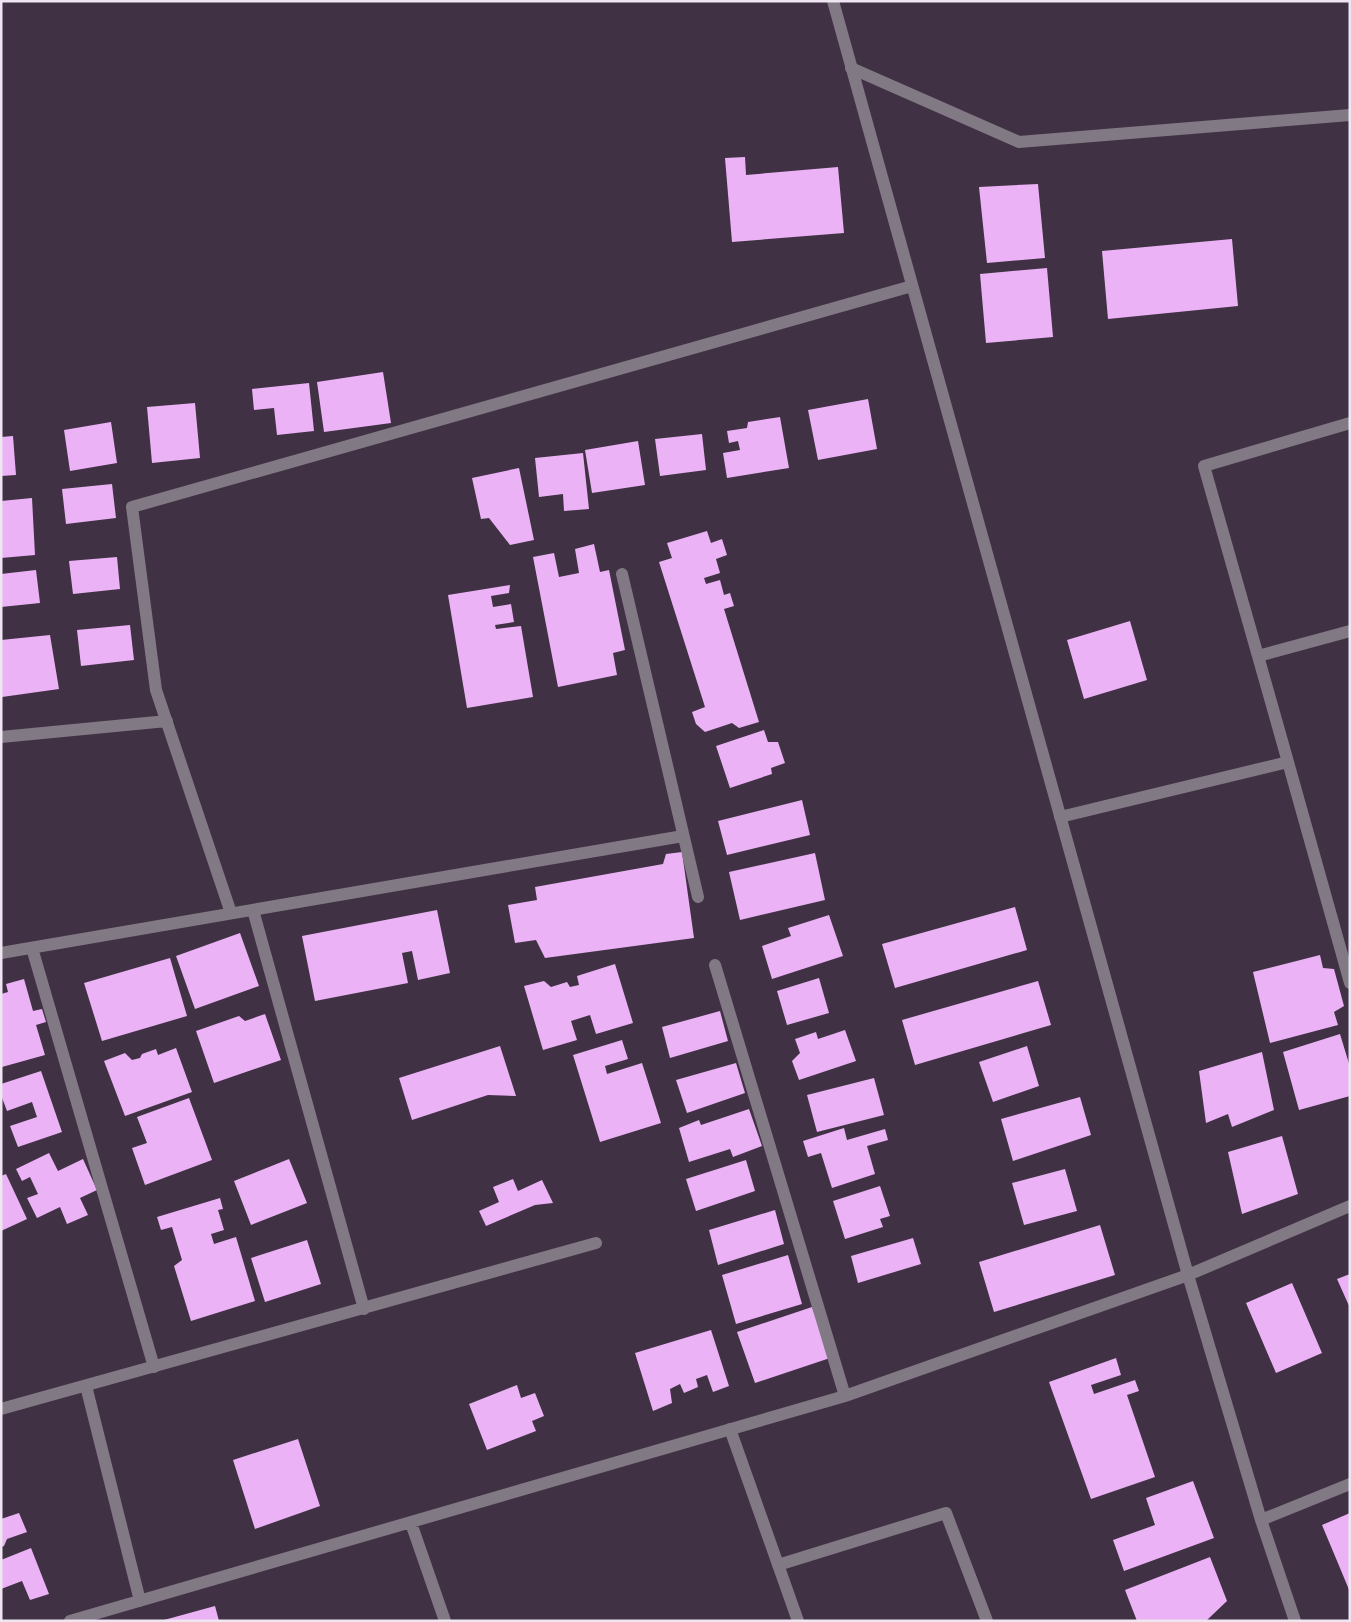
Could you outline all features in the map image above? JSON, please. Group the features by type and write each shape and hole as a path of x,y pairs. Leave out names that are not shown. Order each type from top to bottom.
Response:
{"street":[{"path":"833,1 1188,1275 1261,1520 1295,1621"},
{"path":"851,68 1020,142 1350,115"},
{"path":"231,913 156,690 132,507 912,286"},
{"path":"1350,423 1204,466 1288,762 1345,948 1350,983"},
{"path":"622,574 698,897"},
{"path":"1258,656 1350,631"},
{"path":"1,737 167,721"},
{"path":"1060,817 1288,762"},
{"path":"1,953 683,836"},
{"path":"253,910 364,1309"},
{"path":"32,948 154,1367"},
{"path":"715,965 845,1396"},
{"path":"70,1621 845,1396 1188,1275 1350,1206"},
{"path":"1,1409 596,1243"},
{"path":"86,1386 140,1601"},
{"path":"730,1429 798,1621"},
{"path":"1261,1520 1350,1484"},
{"path":"778,1565 946,1512 987,1621"},
{"path":"411,1523 445,1621"}],"building":[{"path":"745,157 746,175 838,167 844,233 732,242 725,158"},
{"path":"1038,184 1045,258 987,263 979,187"},
{"path":"1232,239 1238,306 1108,319 1102,251"},
{"path":"1047,268 1053,337 986,343 980,274"},
{"path":"383,372 391,423 324,432 317,382"},
{"path":"309,383 314,431 277,435 274,408 254,410 252,389"},
{"path":"868,399 877,449 818,460 808,410"},
{"path":"195,403 200,458 152,463 147,407"},
{"path":"780,417 789,468 727,478 723,453 740,450 738,441 729,443 727,431 747,428 748,422"},
{"path":"111,422 117,463 70,471 64,430"},
{"path":"702,434 706,470 660,476 655,439"},
{"path":"13,436 16,475 1,476 1,437"},
{"path":"638,441 645,485 592,493 585,450"},
{"path":"583,453 589,509 564,511 563,494 539,497 535,458"},
{"path":"519,468 534,540 510,545 489,518 481,519 472,478"},
{"path":"112,484 116,518 66,524 62,489"},
{"path":"32,498 35,555 1,558 1,501"},
{"path":"707,531 711,543 722,539 727,555 716,559 720,573 704,578 706,584 720,580 724,595 730,593 734,606 724,609 759,722 739,728 732,723 705,732 696,724 692,712 705,707 659,562 672,558 667,543"},
{"path":"594,544 600,572 609,570 625,650 613,653 617,675 558,687 533,557 554,553 559,577 579,573 575,549"},
{"path":"117,557 120,589 73,594 69,561"},
{"path":"36,570 40,603 1,607 1,574"},
{"path":"510,585 509,593 491,596 493,607 511,604 514,622 495,625 496,629 521,626 533,697 467,708 448,595"},
{"path":"1130,621 1147,680 1084,699 1067,640"},
{"path":"130,625 134,660 81,666 77,630"},
{"path":"50,635 59,689 2,697 1,640"},
{"path":"764,730 768,742 778,742 785,763 771,768 772,774 730,788 716,746"},
{"path":"802,800 810,835 727,855 718,821"},
{"path":"682,852 694,938 545,958 536,940 515,943 508,905 537,900 535,887 663,864 666,854"},
{"path":"815,853 825,900 740,920 729,872"},
{"path":"1015,907 1027,950 895,988 882,944"},
{"path":"437,910 450,973 418,980 412,951 402,953 408,983 315,1001 302,936"},
{"path":"829,915 843,956 772,979 762,946 791,936 788,928"},
{"path":"240,933 259,986 195,1009 176,956"},
{"path":"1320,955 1323,968 1334,969 1344,1006 1334,1012 1338,1025 1270,1043 1253,972"},
{"path":"170,958 187,1016 102,1041 84,983"},
{"path":"615,964 633,1023 596,1034 590,1015 571,1021 577,1040 543,1050 524,986 544,981 551,987 567,982 570,987 579,985 577,976"},
{"path":"819,978 829,1013 787,1025 777,991"},
{"path":"24,979 33,1011 42,1009 46,1022 36,1025 45,1055 2,1067 1,994 8,992 6,984"},
{"path":"1038,981 1051,1025 915,1065 902,1020"},
{"path":"720,1011 728,1041 670,1058 662,1027"},
{"path":"265,1014 281,1060 214,1083 196,1031 239,1016 245,1021"},
{"path":"845,1030 856,1061 799,1080 792,1061 800,1053 795,1039 816,1032 818,1039"},
{"path":"1340,1034 1350,1067 1350,1096 1299,1110 1283,1052"},
{"path":"622,1040 628,1059 605,1066 607,1074 642,1063 661,1123 600,1142 573,1055"},
{"path":"500,1046 516,1096 488,1095 412,1120 399,1078"},
{"path":"1027,1046 1039,1086 993,1102 979,1062"},
{"path":"176,1048 192,1092 125,1116 104,1061 125,1053 132,1060 140,1058 142,1054 156,1049 158,1055"},
{"path":"1262,1052 1274,1110 1232,1127 1228,1114 1206,1123 1199,1071"},
{"path":"736,1063 745,1093 687,1113 676,1080"},
{"path":"41,1071 62,1132 18,1147 10,1126 37,1117 32,1102 7,1111 1,1095 1,1084"},
{"path":"874,1078 884,1115 817,1132 807,1095"},
{"path":"1080,1097 1091,1135 1013,1161 1001,1119"},
{"path":"189,1098 212,1160 145,1185 132,1148 147,1143 137,1117"},
{"path":"749,1109 762,1146 733,1157 730,1149 689,1162 679,1128 699,1120 701,1125"},
{"path":"844,1128 847,1140 885,1129 888,1140 867,1146 875,1174 832,1188 821,1153 808,1157 803,1141"},
{"path":"1282,1136 1298,1194 1242,1214 1228,1152"},
{"path":"49,1153 58,1171 83,1159 97,1190 80,1198 88,1215 67,1224 60,1207 37,1218 27,1198 38,1194 30,1177 22,1181 16,1169"},
{"path":"289,1159 307,1203 251,1225 234,1181"},
{"path":"746,1160 755,1191 696,1211 686,1179"},
{"path":"1065,1169 1077,1211 1024,1225 1012,1183"},
{"path":"6,1174 27,1219 1,1231 1,1176"},
{"path":"513,1179 518,1191 542,1180 553,1203 535,1205 486,1226 479,1211 499,1202 493,1187"},
{"path":"880,1186 890,1216 880,1219 883,1227 845,1239 833,1201"},
{"path":"220,1198 223,1209 218,1210 224,1230 211,1234 214,1244 236,1237 255,1301 191,1321 174,1266 182,1260 172,1227 161,1230 157,1217"},
{"path":"775,1210 784,1244 718,1265 709,1230"},
{"path":"1100,1225 1115,1275 994,1312 979,1262"},
{"path":"913,1238 921,1264 858,1283 851,1256"},
{"path":"307,1240 321,1284 265,1302 251,1258"},
{"path":"788,1255 802,1304 736,1324 722,1275"},
{"path":"1350,1274 1350,1308 1337,1279"},
{"path":"1292,1283 1322,1353 1276,1373 1246,1303"},
{"path":"812,1307 830,1358 755,1383 737,1332"},
{"path":"711,1330 729,1386 713,1392 707,1375 696,1379 698,1387 684,1393 680,1384 670,1389 672,1403 653,1411 635,1353"},
{"path":"1116,1358 1121,1375 1091,1385 1094,1394 1135,1380 1139,1391 1127,1395 1155,1477 1091,1499 1049,1382"},
{"path":"517,1385 521,1398 535,1393 544,1416 532,1421 536,1431 487,1450 469,1404"},
{"path":"298,1439 320,1506 255,1529 233,1460"},
{"path":"1193,1481 1214,1538 1124,1571 1113,1540 1155,1525 1146,1498"},
{"path":"19,1513 27,1532 7,1539 4,1546 1,1547 1,1519"},
{"path":"1350,1513 1350,1592 1322,1525"},
{"path":"31,1548 49,1594 30,1600 22,1581 1,1589 1,1560"},
{"path":"1210,1557 1227,1601 1207,1620 1137,1621 1125,1590"},
{"path":"215,1606 219,1621 164,1621 164,1620"}]}
